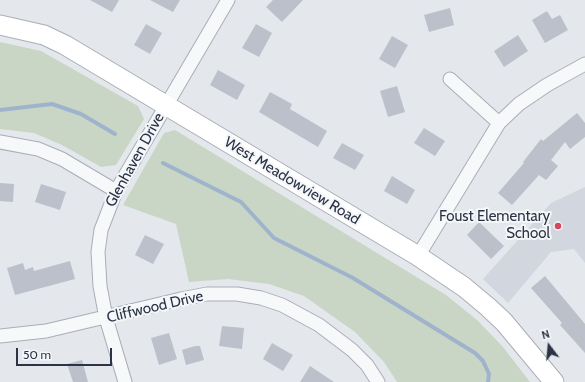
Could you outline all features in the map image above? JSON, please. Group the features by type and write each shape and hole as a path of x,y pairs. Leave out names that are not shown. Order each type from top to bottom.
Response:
{"street":[{"name":"Glenhaven Drive","path":"124,382 106,318 100,286 98,252 100,230 116,191 228,0"},
{"path":"0,13 0,25"},
{"name":"West Meadowview Road","path":"0,25 44,35 65,45 418,256 464,287 488,307 504,322 554,382"},
{"path":"418,256 500,123 519,104 547,85 585,64"},
{"path":"450,79 500,123"},
{"path":"0,142 38,149 62,159 116,191"},
{"name":"Cliffwood Drive","path":"0,336 46,331 207,294 237,294 261,298 282,305 319,325 352,350 367,365 378,382"}],"shaded area":[{"name":"Foust Elementary School","path":"585,187 585,263 574,249 551,252 508,303 483,279 551,203"}],"green space":[{"path":"0,42 41,51 138,106 144,119 116,165 101,167 62,145 34,133 0,129"},
{"path":"175,130 446,295 477,320 503,347 530,382 397,382 384,362 355,332 304,296 269,284 228,279 189,282 176,224 123,205 164,133"}],"building":[{"path":"90,0 119,0 112,12"},
{"path":"150,0 180,0 173,12"},
{"path":"273,0 303,0 282,22 266,7"},
{"path":"450,8 454,25 429,32 424,15"},
{"path":"547,11 552,19 560,15 568,30 545,43 532,20"},
{"path":"146,24 162,33 150,54 134,45"},
{"path":"256,24 272,33 259,57 242,48"},
{"path":"518,35 528,51 504,67 494,51"},
{"path":"392,36 408,45 395,68 379,59"},
{"path":"218,70 245,85 237,100 210,85"},
{"path":"397,86 405,112 388,117 380,91"},
{"path":"270,92 292,104 290,109 327,131 318,147 259,112"},
{"path":"577,113 585,123 585,137 570,149 565,142 551,160 558,166 546,180 539,175 512,205 498,193 524,163 523,162 541,139 543,141"},
{"path":"424,128 445,141 435,156 414,143"},
{"path":"342,143 364,155 355,170 333,158"},
{"path":"392,176 415,190 407,204 384,191"},
{"path":"0,183 14,184 13,202 0,201"},
{"path":"41,184 66,192 60,210 35,202"},
{"path":"479,222 504,246 491,259 467,235"},
{"path":"145,235 164,244 153,264 135,255"},
{"path":"70,261 75,279 15,295 7,268 23,263 25,270 33,267 34,271"},
{"path":"545,276 585,324 585,353 560,325 562,323 531,288"},
{"path":"222,326 244,328 242,349 219,346"},
{"path":"169,333 177,359 159,365 151,338"},
{"path":"272,343 293,355 283,371 263,359"},
{"path":"200,346 204,360 186,365 182,350"},
{"path":"82,360 88,382 73,382 67,364"},
{"path":"310,366 334,382 300,382"}],"waterway":[{"path":"0,110 52,104 81,114 115,134"},
{"path":"163,163 241,202 274,238 353,278 475,353 483,361 489,374 488,382"}],"place":[{"name":"Foust Elementary School","path":"558,226"}]}
